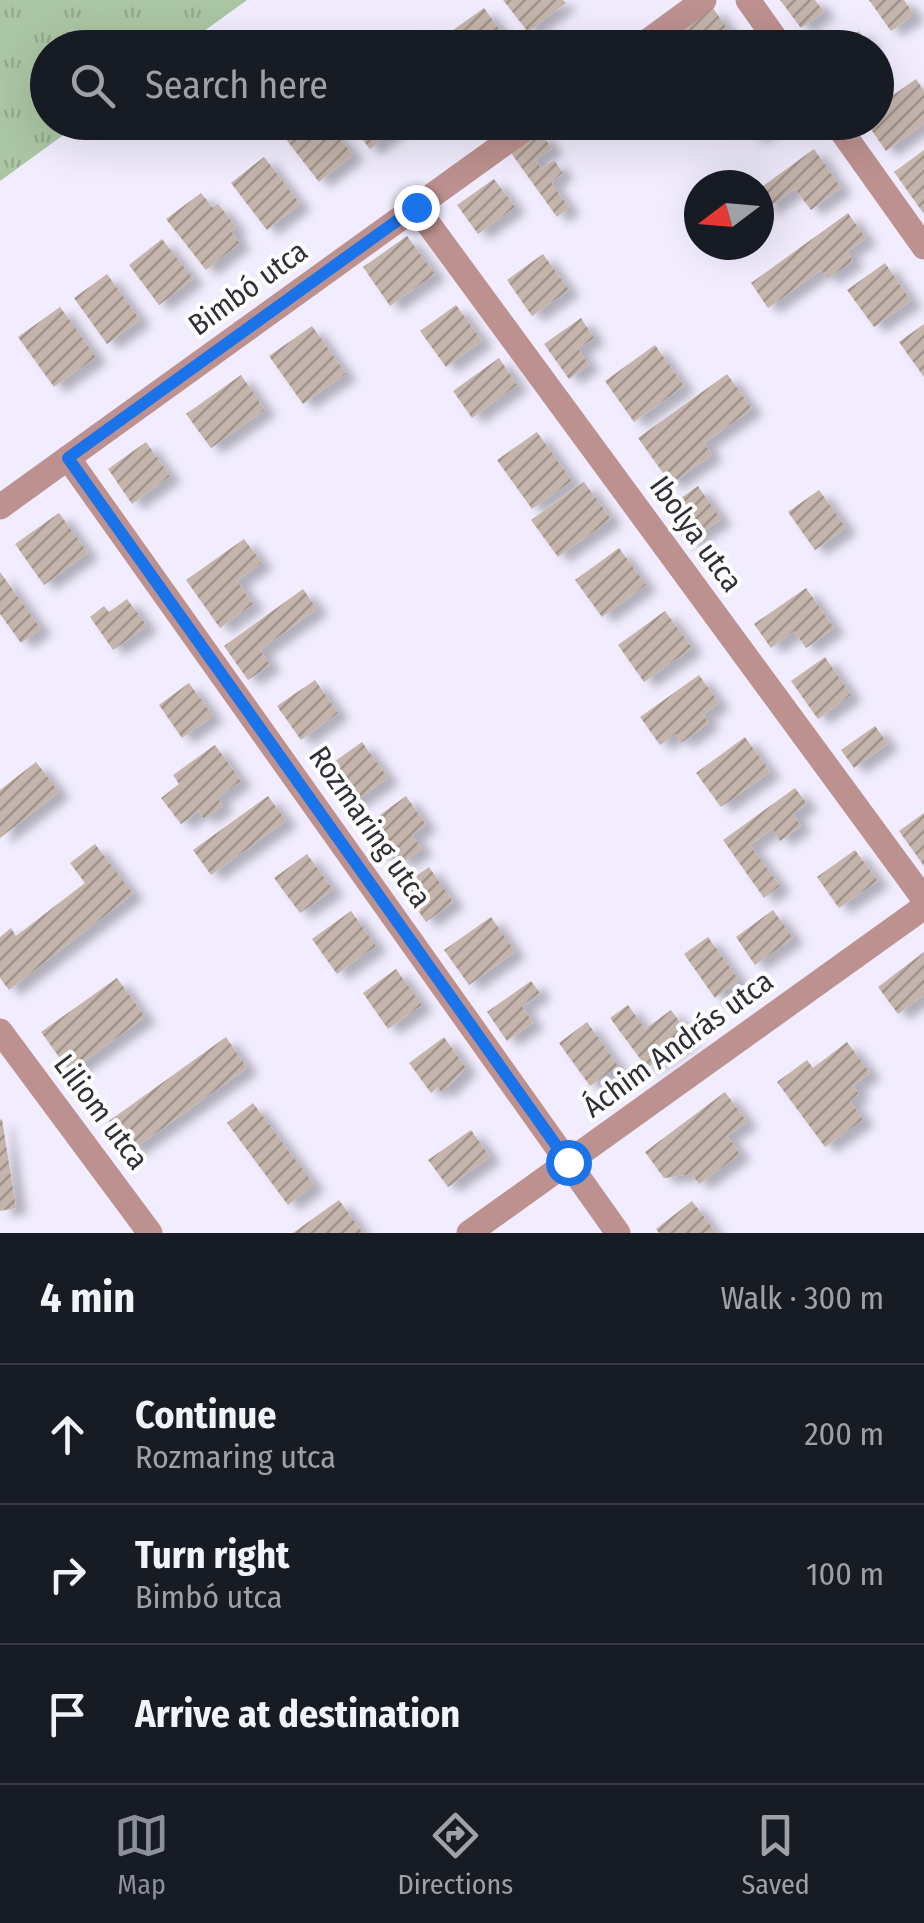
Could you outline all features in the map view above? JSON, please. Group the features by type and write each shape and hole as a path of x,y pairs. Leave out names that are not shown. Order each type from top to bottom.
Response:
{"street":[{"path":"663,30 704,0"},
{"path":"748,0 769,30"},
{"name":"Bimbó utca","path":"0,507 509,140"},
{"path":"848,140 924,247"},
{"name":"Ibolya utca","path":"416,207 924,899"},
{"name":"Rozmaring utca","path":"68,458 618,1233"},
{"name":"Áchim András utca","path":"469,1233 924,907"},
{"name":"Liliom utca","path":"0,1031 150,1233"}],"green space":[{"path":"0,0 247,0 206,30 30,30 30,140 57,140 0,181"}],"building":[{"path":"503,0 566,3 531,30 526,30"},
{"path":"780,0 815,0 824,12 801,28"},
{"path":"869,0 904,0 914,15 890,30"},
{"path":"484,8 500,30 453,30"},
{"path":"713,8 728,30 683,30"},
{"path":"916,79 924,91 924,124 886,151 878,140 894,140 894,94"},
{"path":"287,140 341,140 353,155 319,182"},
{"path":"363,140 381,140 370,149"},
{"path":"530,140 546,140 552,149 535,160 542,169 554,160 563,173 551,182 569,208 557,217 511,153"},
{"path":"814,149 841,188 811,210 795,189 774,204 774,178"},
{"path":"924,150 924,214 894,172"},
{"path":"264,157 300,204 267,230 231,183"},
{"path":"494,179 515,207 478,234 457,205"},
{"path":"201,193 213,208 218,204 236,227 231,231 240,243 206,270 166,219"},
{"path":"848,213 866,239 847,252 853,261 827,279 821,270 768,308 751,283"},
{"path":"407,236 435,274 390,306 363,267"},
{"path":"162,239 193,279 159,305 129,265"},
{"path":"543,254 569,290 532,316 507,280"},
{"path":"885,263 911,301 874,327 847,290"},
{"path":"107,274 140,320 107,344 74,298"},
{"path":"456,305 482,341 446,367 420,331"},
{"path":"60,307 96,357 54,387 18,337"},
{"path":"581,318 594,338 578,349 589,365 569,379 544,344"},
{"path":"924,324 924,377 899,342"},
{"path":"312,326 346,374 303,404 269,356"},
{"path":"655,345 684,386 634,422 605,381"},
{"path":"499,358 517,385 472,418 453,391"},
{"path":"727,374 752,409 704,443 712,455 671,484 638,438"},
{"path":"241,375 265,410 211,448 186,414"},
{"path":"537,432 572,481 532,509 497,460"},
{"path":"146,442 170,476 132,504 108,469"},
{"path":"584,482 611,519 558,557 531,520"},
{"path":"698,486 721,519 687,543 664,510"},
{"path":"819,490 846,528 815,550 788,512"},
{"path":"59,513 88,553 44,585 15,544"},
{"path":"244,539 262,563 237,581 253,604 220,628 186,580"},
{"path":"619,548 646,585 602,617 575,580"},
{"path":"0,572 41,629 21,643 0,614"},
{"path":"806,588 834,628 806,648 794,631 771,648 754,624"},
{"path":"303,589 317,609 260,650 270,665 248,680 224,646"},
{"path":"127,599 147,626 113,650 90,617 104,606 109,612"},
{"path":"665,611 692,648 644,682 618,645"},
{"path":"825,657 851,695 818,719 791,681"},
{"path":"699,675 719,703 703,715 709,723 681,743 676,734 660,745 640,717"},
{"path":"315,680 338,713 301,740 277,706"},
{"path":"189,683 213,716 182,738 159,705"},
{"path":"875,726 888,744 854,768 841,750"},
{"path":"745,737 770,772 721,807 696,773"},
{"path":"362,742 388,778 349,806 324,769"},
{"path":"215,745 241,781 217,798 223,806 204,819 199,811 181,824 161,798 179,784 173,775"},
{"path":"36,762 59,792 0,838 0,790"},
{"path":"795,788 807,804 793,814 801,826 780,841 772,829 750,845 780,886 764,898 723,840"},
{"path":"268,796 286,821 211,875 193,850"},
{"path":"406,796 426,825 412,835 422,849 402,863 392,850 382,857 362,828"},
{"path":"924,813 924,866 899,831"},
{"path":"95,844 133,894 9,990 0,978 0,937 11,928 16,936 85,883 70,863"},
{"path":"855,850 878,881 839,908 817,877"},
{"path":"307,854 333,890 300,913 274,878"},
{"path":"429,867 453,902 426,922 401,886"},
{"path":"773,910 793,938 755,965 736,937"},
{"path":"351,911 376,946 337,974 312,939"},
{"path":"491,917 515,952 469,985 444,950"},
{"path":"708,937 739,980 715,998 684,954"},
{"path":"924,952 924,995 898,1014 878,987"},
{"path":"396,969 422,1005 388,1029 363,993"},
{"path":"117,978 145,1017 70,1072 41,1032"},
{"path":"531,981 540,993 522,1006 533,1023 507,1041 487,1012"},
{"path":"628,1005 645,1029 671,1010 691,1037 647,1068 610,1018"},
{"path":"587,1022 618,1066 590,1086 559,1043"},
{"path":"226,1037 247,1068 131,1151 109,1121"},
{"path":"444,1037 466,1068 442,1093 438,1087 431,1093 409,1063"},
{"path":"847,1042 870,1073 853,1086 859,1094 850,1101 863,1120 825,1147 777,1082 807,1060 813,1068"},
{"path":"725,1092 747,1122 727,1136 740,1154 699,1184 692,1174 664,1178 645,1152"},
{"path":"253,1103 314,1185 288,1205 227,1123"},
{"path":"0,1120 16,1208 0,1211"},
{"path":"471,1130 490,1157 448,1187 428,1160"},
{"path":"339,1200 363,1233 293,1233"},
{"path":"692,1201 716,1233 659,1233 656,1229"}],"route":[{"path":"416,207 68,458 568,1162"}]}
